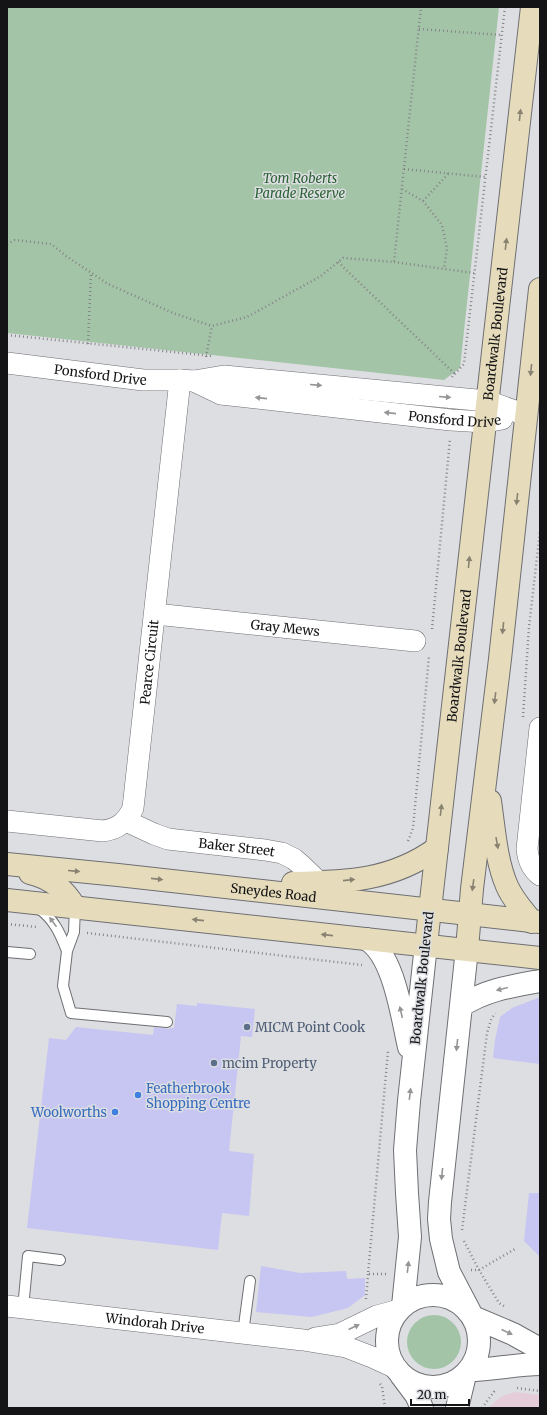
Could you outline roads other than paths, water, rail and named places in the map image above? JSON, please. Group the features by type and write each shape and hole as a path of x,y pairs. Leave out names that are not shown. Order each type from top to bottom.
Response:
{"main road":[{"name":"Boardwalk Boulevard","path":"426,945 532,7"},
{"path":"467,949 540,289"},
{"path":"486,777 498,852 507,886 514,900 536,922"},
{"path":"198,884 353,880 381,875 409,866 424,858 437,848"},
{"name":"Sneydes Road","path":"7,864 429,909 536,922"},
{"path":"7,868 36,874 48,879 65,892 76,907"},
{"path":"17,901 540,958"}],"street":[{"name":"Ponsford Drive","path":"7,364 143,380 187,380 221,394 526,415"},
{"name":"Pearce Circuit","path":"126,820 134,808 155,614 187,380"},
{"name":"Gray Mews","path":"155,614 415,641"},
{"path":"532,723 527,850 529,862 538,874"},
{"path":"7,821 103,831 116,828 126,820"},
{"name":"Baker Street","path":"126,820 154,834 168,839 266,850 282,854 294,859 300,864 334,899"},
{"path":"366,939 375,944 389,970 397,994 413,1064"},
{"name":"Boardwalk Boulevard","path":"400,1308 410,1237 405,1150 426,945"},
{"path":"457,1408 467,1372 476,1358 479,1344 478,1330 449,1272 441,1239 439,1219 467,949"},
{"path":"461,1006 484,993 540,981"},
{"path":"422,1408 416,1395 398,1371 389,1354 387,1339 390,1323 400,1308 415,1298 430,1295 445,1296 458,1302 471,1315 513,1334 540,1349"},
{"name":"Windorah Drive","path":"15,1307 303,1340 346,1348 372,1357 398,1371"},
{"name":"Windorah Drive","path":"303,1340 340,1334 377,1316 400,1308"},
{"path":"398,1371 411,1381 424,1386 439,1387 453,1383 467,1372 509,1365 540,1364"}],"lane":[{"path":"17,901 47,915 53,921 66,950"},
{"path":"76,907 74,932 66,950 63,986 71,1013 167,1022"},
{"path":"7,952 30,954"},
{"path":"15,1307 28,1256 60,1260"},
{"path":"244,1333 250,1281"}],"place":[{"name":"MICM Point Cook","path":"247,1027"},
{"name":"mcim Property","path":"214,1063"},
{"name":"Featherbrook Shopping Centre","path":"138,1095"},
{"name":"Woolworths","path":"115,1112"}],"park label":[{"name":"Tom Roberts Parade Reserve","path":"300,186"}]}
